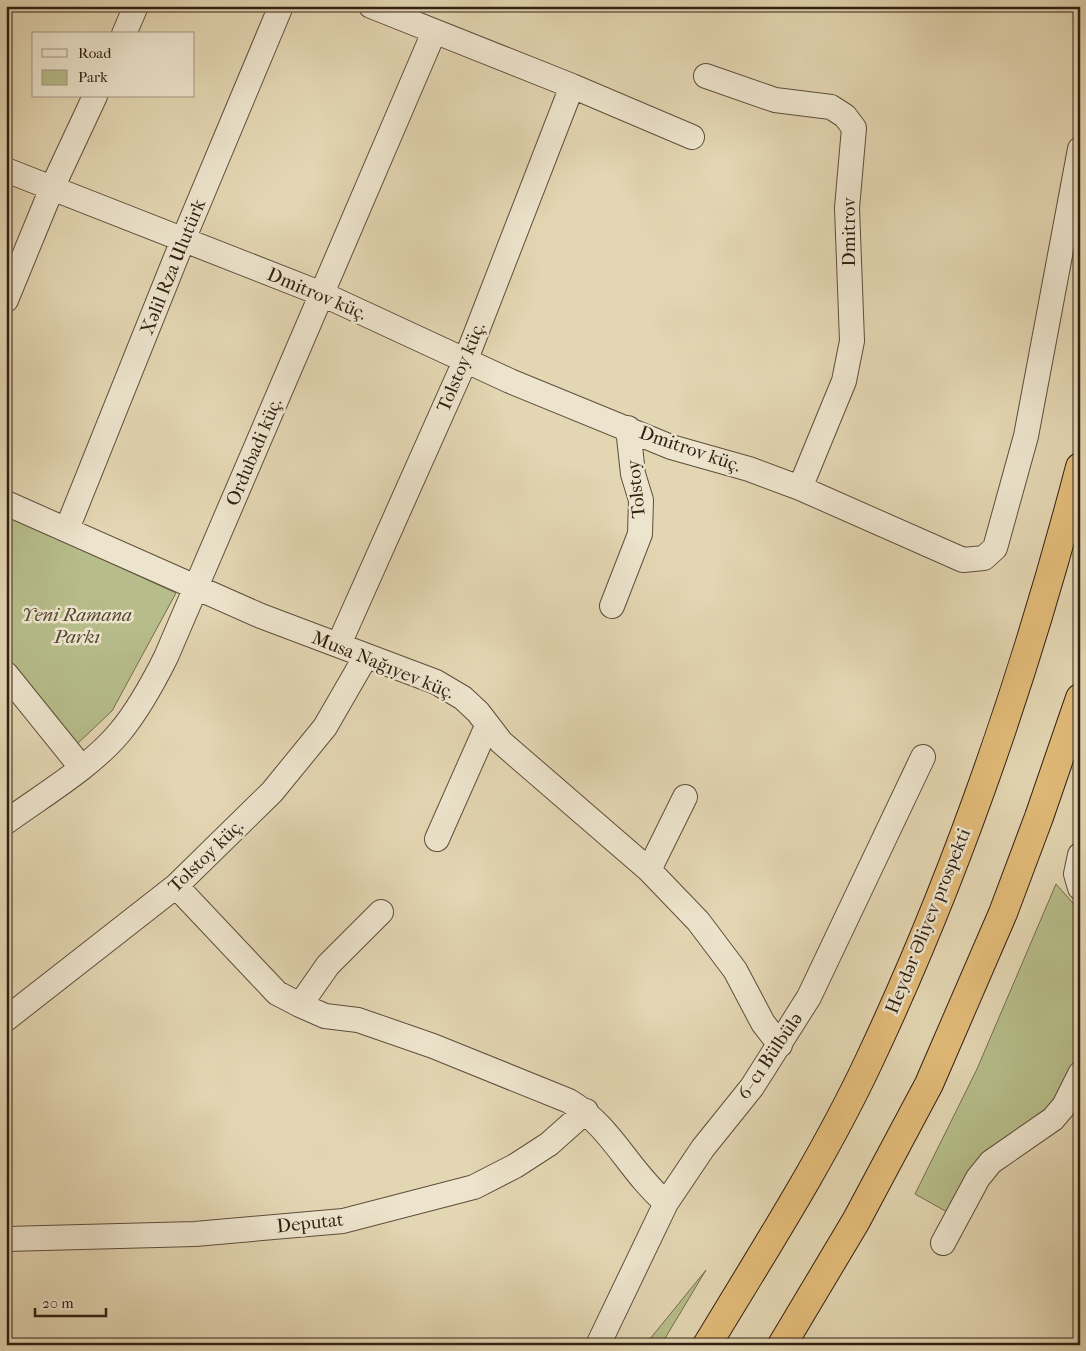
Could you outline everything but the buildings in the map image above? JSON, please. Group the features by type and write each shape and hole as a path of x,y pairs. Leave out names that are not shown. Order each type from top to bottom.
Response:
{"highway":[{"name":"Heydər Əliyev prospekti","path":"707,1345 799,1193 869,1062 943,891 1006,718 1051,578 1080,466"},
{"path":"782,1345 856,1221 929,1084 1003,913 1039,817 1080,698"}],"street":[{"path":"125,32 136,6"},
{"name":"Xəlil Rza Ulutürk","path":"68,529 183,240 281,6"},
{"path":"371,6 572,86 692,137"},
{"name":"Ordubadi küç.","path":"6,822 104,749 120,732 148,693 196,588 434,32"},
{"name":"Dmitrov","path":"706,76 775,100 831,107 845,116 854,128 847,208 852,341 844,381 800,488"},
{"name":"Tolstoy küç.","path":"339,644 466,359 572,86"},
{"path":"6,300 52,188 94,98"},
{"name":"Dmitrov küç.","path":"6,170 322,294 510,381 671,447 748,469 800,488 963,560 984,558 995,548 1026,436 1080,149"},
{"name":"Tolstoy","path":"612,606 640,534 641,500 633,474 628,428"},
{"name":"Musa Nağıyev küç.","path":"6,503 261,616 436,682 463,698 478,712 508,749 649,870 698,921 735,970 763,1023 780,1045"},
{"name":"Tolstoy küç.","path":"6,1019 176,886 272,792 324,727 366,656"},
{"path":"6,674 81,767"},
{"path":"437,839 488,726"},
{"name":"6- cı Bülbülə","path":"598,1345 666,1204 703,1148 752,1087 809,997 923,757"},
{"path":"649,870 685,797"},
{"path":"1080,855 1076,874 1080,888"},
{"path":"176,886 277,993 325,1016 358,1020 434,1046 569,1101 586,1111 608,1132 648,1187 666,1204"},
{"path":"300,1005 328,964 381,912"},
{"path":"943,1243 978,1178 991,1162 1053,1119 1064,1106 1080,1074"},
{"name":"Deputat","path":"6,1239 195,1234 343,1221 474,1187 515,1166 549,1144 586,1111"}],"green space":[{"name":"Yeni Ramana Parkı","path":"6,515 176,593 112,711 76,745 6,657"},
{"path":"1056,884 1080,911 1080,1055 1053,1107 947,1212 915,1194 977,1069"},
{"path":"706,1270 661,1345 645,1345"},
{"path":"6,1341 64,1341 80,1345 6,1345"}]}
